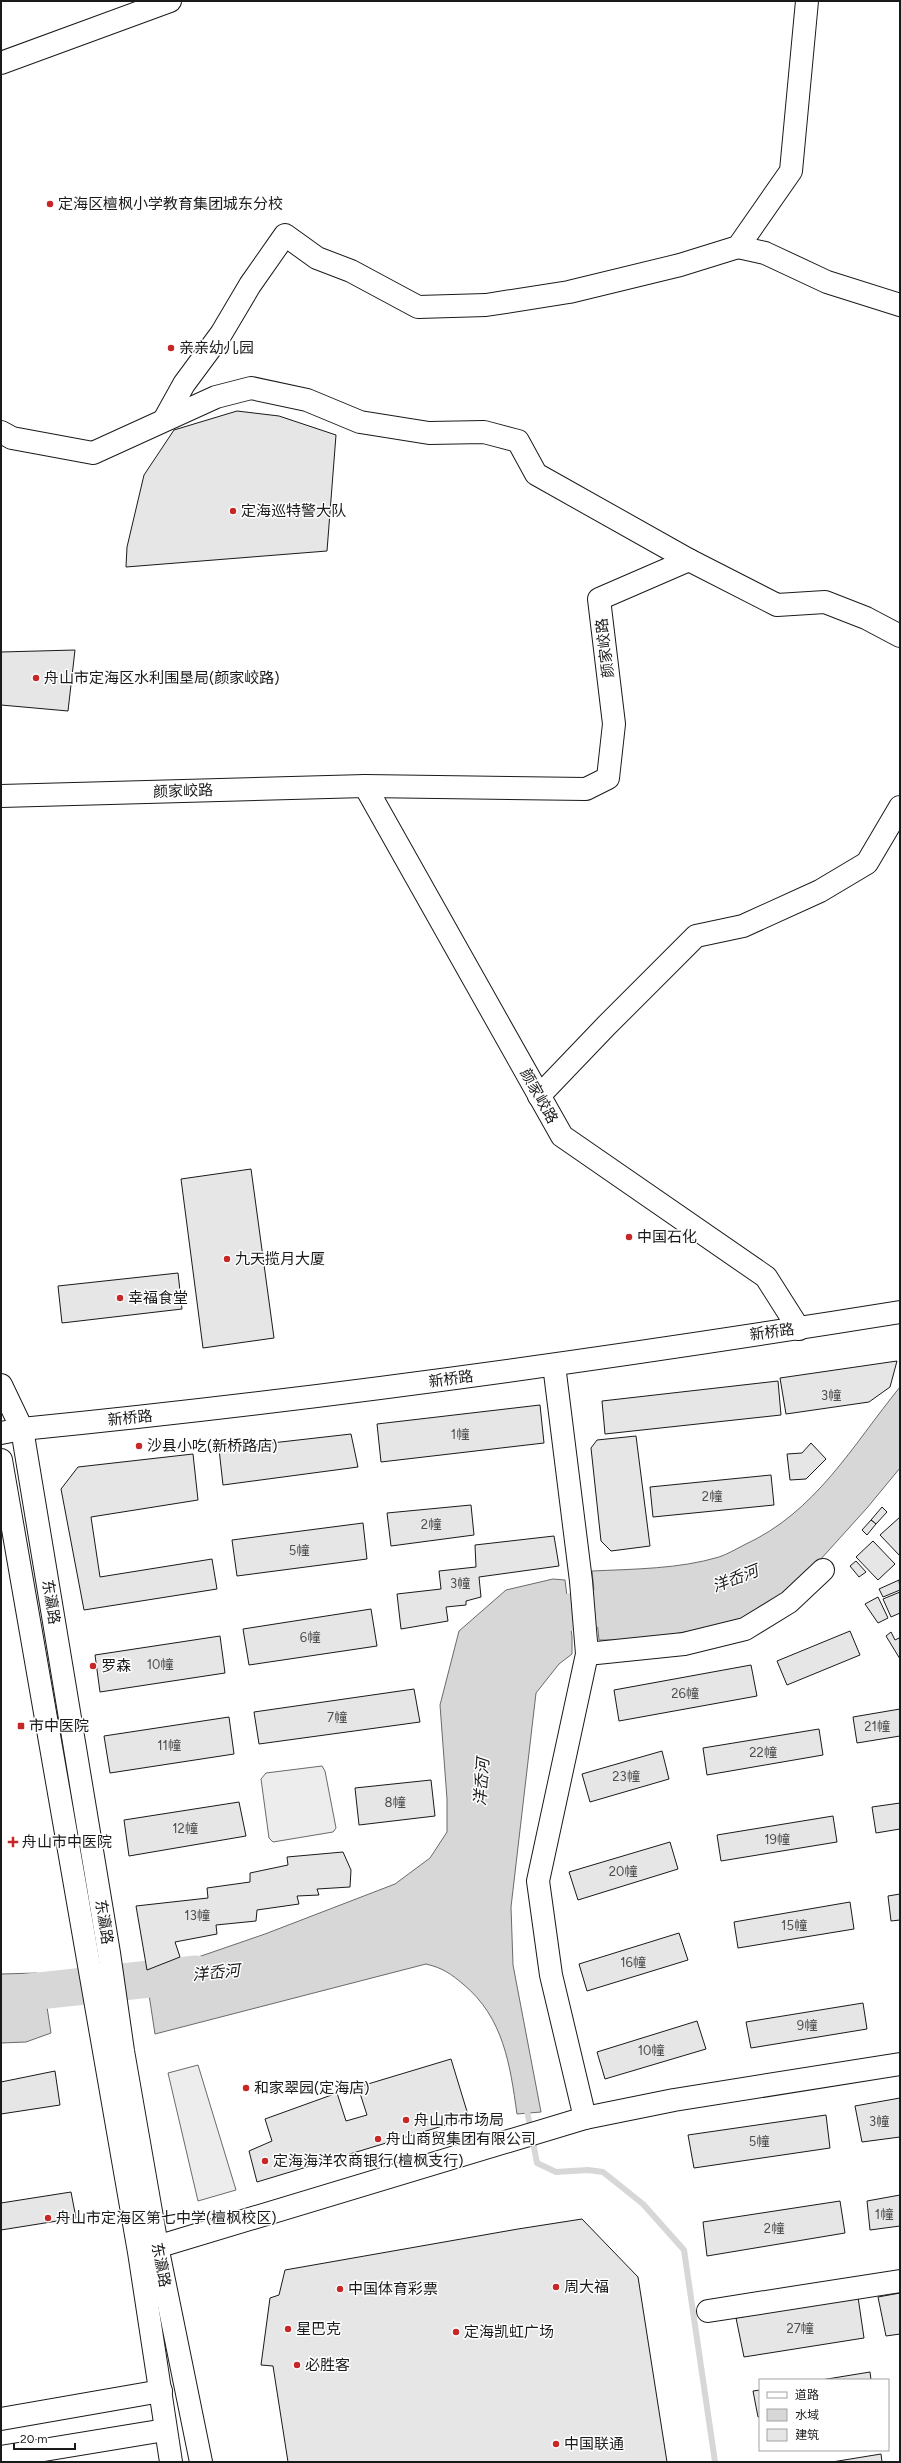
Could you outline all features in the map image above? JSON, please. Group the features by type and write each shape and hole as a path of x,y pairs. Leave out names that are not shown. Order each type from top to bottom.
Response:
{"street":[{"path":"1,64 170,1"},
{"path":"738,247 790,171 807,1"},
{"path":"164,420 184,384 221,334 250,285 285,235 317,258 351,271 418,307 486,305 569,292 680,265 738,247 765,253 826,282 900,305"},
{"path":"1,432 12,438 93,453 216,397 251,388 307,400 360,422 429,433 484,432 518,442 536,474 689,560 777,605 825,602 866,618 900,636"},
{"name":"颜家峧路","path":"1,796 365,786 586,789 608,778 614,724 599,599 689,560"},
{"name":"颜家峧路","path":"365,786 562,1136 766,1277 798,1329"},
{"path":"539,1096 606,1026 696,936 743,926 820,891 867,863 900,807"},
{"name":"新桥路","path":"1,1433 22,1429 203,1411 554,1364 798,1329 900,1312"},
{"path":"554,1364 582,1581 586,1654 538,1882 551,1975 585,2118"},
{"name":"东瀛路","path":"1,1385 22,1429 109,1953 113,2052"},
{"name":"东瀛路","path":"1,1460 87,1954 113,2052 148,2249 201,2462"},
{"path":"586,1654 684,1644 745,1629 788,1602 823,1570"},
{"path":"148,2249 585,2118 681,2099 900,2064"},
{"name":"东瀛路","path":"148,2249 165,2430 171,2462"},
{"path":"708,2311 900,2281"},
{"path":"1,2419 161,2391"},
{"path":"1,2457 165,2430"}],"shaded area":[{"path":"322,1766 325,1771 336,1828 333,1832 273,1842 269,1838 261,1779 266,1773"},
{"path":"198,2065 236,2190 198,2201 168,2073"}],"water":[{"path":"900,1387 900,1468 867,1508 801,1581 767,1609 724,1625 640,1640 599,1640 592,1571 656,1568 704,1561 726,1554 769,1531 792,1515 831,1476"},
{"path":"553,1579 565,1580 572,1637 572,1654 559,1664 536,1693 511,1907 513,1965 541,2112 517,2114 508,2060 503,2043 488,2012 477,1997 455,1977 442,1969 426,1964 155,2034 146,1975 265,1934 395,1884 430,1858 447,1832 447,1799 440,1705 459,1631 506,1590"},
{"path":"37,1973 43,1981 51,2033 26,2042 1,2043 1,1974"}],"building":[{"name":"定海巡特警大队","path":"237,411 279,416 336,435 327,551 126,567 127,547 144,475 174,430"},
{"name":"舟山市定海区水利围垦局(颜家峧路)","path":"75,650 68,711 1,705 1,652"},
{"name":"九天揽月大厦","path":"251,1169 274,1338 203,1348 181,1179"},
{"name":"幸福食堂","path":"178,1273 182,1309 62,1323 58,1286"},
{"path":"897,1361 890,1387 869,1402 786,1414 780,1378"},
{"path":"778,1381 781,1415 605,1434 602,1401"},
{"path":"540,1405 544,1443 381,1462 377,1424"},
{"path":"351,1434 358,1467 223,1485 219,1449"},
{"path":"636,1436 650,1546 611,1551 601,1541 591,1448 597,1440"},
{"path":"811,1443 826,1459 806,1479 790,1480 787,1454 802,1453"},
{"path":"193,1454 198,1500 91,1517 100,1577 212,1559 217,1589 84,1610 61,1489 78,1467"},
{"path":"771,1475 774,1505 653,1517 650,1487"},
{"path":"471,1505 474,1535 391,1546 387,1513"},
{"path":"882,1507 887,1512 876,1524 871,1520"},
{"path":"900,1517 900,1556 880,1535"},
{"path":"871,1520 876,1524 867,1535 862,1530"},
{"path":"363,1523 367,1559 237,1576 232,1540"},
{"path":"554,1536 559,1566 479,1577 481,1597 466,1601 466,1605 446,1607 448,1621 401,1629 397,1594 441,1589 439,1571 476,1567 475,1545"},
{"path":"873,1541 895,1564 878,1580 856,1557"},
{"path":"856,1561 866,1572 859,1577 850,1566"},
{"path":"899,1580 900,1590 883,1597 879,1589"},
{"path":"900,1592 900,1613 891,1617 883,1599"},
{"path":"878,1597 888,1618 878,1623 865,1604"},
{"path":"371,1609 377,1646 249,1665 243,1629"},
{"path":"850,1631 860,1655 787,1685 777,1661"},
{"path":"891,1632 895,1640 899,1638 900,1640 900,1659 886,1636"},
{"path":"220,1636 225,1673 100,1692 95,1655"},
{"path":"751,1665 757,1696 619,1721 614,1690"},
{"path":"414,1689 420,1722 259,1744 254,1712"},
{"path":"900,1709 900,1736 857,1743 853,1717"},
{"path":"229,1717 234,1754 110,1773 104,1736"},
{"path":"819,1729 823,1755 707,1775 703,1748"},
{"path":"662,1751 669,1779 590,1802 582,1774"},
{"path":"431,1780 435,1816 359,1825 355,1788"},
{"path":"239,1802 246,1836 129,1856 124,1820"},
{"path":"900,1803 900,1829 876,1833 872,1807"},
{"path":"833,1816 837,1842 721,1861 717,1835"},
{"path":"670,1842 678,1869 578,1900 569,1872"},
{"path":"343,1852 351,1870 350,1887 317,1889 319,1895 297,1896 299,1904 257,1910 256,1921 216,1925 217,1934 175,1942 180,1957 147,1970 136,1906 208,1898 207,1888 250,1882 250,1873 288,1865 287,1857"},
{"path":"900,1894 900,1920 891,1921 888,1896"},
{"path":"850,1902 854,1929 738,1948 734,1922"},
{"path":"679,1933 688,1960 587,1991 579,1964"},
{"path":"863,2003 867,2029 751,2048 746,2022"},
{"path":"697,2021 706,2049 605,2079 597,2052"},
{"name":"舟山市市场局","path":"451,2059 469,2118 257,2182 249,2151 272,2141 265,2119 337,2093 346,2121 367,2115 358,2087"},
{"path":"55,2071 60,2105 1,2114 1,2082"},
{"path":"900,2098 900,2137 862,2142 855,2106"},
{"path":"826,2115 830,2148 694,2168 688,2135"},
{"path":"71,2192 76,2218 1,2230 1,2203"},
{"path":"900,2195 900,2226 870,2230 867,2201"},
{"path":"840,2201 845,2233 707,2256 703,2222"},
{"name":"定海凯虹广场","path":"582,2219 638,2277 667,2462 288,2462 273,2366 261,2365 270,2298 279,2295 285,2270"},
{"path":"900,2293 900,2334 886,2336 878,2297"},
{"path":"858,2297 864,2338 744,2357 736,2318"},
{"path":"870,2372 871,2379 827,2379"},
{"path":"759,2390 759,2417 758,2417 753,2391"},
{"path":"881,2454 882,2462 832,2462"}],"waterway":[{"name":"洋岙河","path":"521,1630 535,1622 566,1613 647,1603"},
{"name":"洋岙河","path":"1,1995 196,1974"},
{"path":"526,2105 537,2163 556,2172 588,2170 603,2172 643,2204 684,2250 715,2462"}],"place":[{"name":"定海区檀枫小学教育集团城东分校","path":"50,204"},
{"name":"亲亲幼儿园","path":"171,348"},
{"name":"定海巡特警大队","path":"233,511"},
{"name":"舟山市定海区水利围垦局(颜家峧路)","path":"36,678"},
{"name":"中国石化","path":"629,1237"},
{"name":"九天揽月大厦","path":"227,1259"},
{"name":"幸福食堂","path":"120,1298"},
{"name":"沙县小吃(新桥路店)","path":"139,1446"},
{"name":"罗森","path":"93,1666"},
{"name":"市中医院","path":"21,1726"},
{"name":"舟山市中医院","path":"13,1842"},
{"name":"和家翠园(定海店)","path":"246,2088"},
{"name":"舟山市市场局","path":"406,2120"},
{"name":"舟山商贸集团有限公司","path":"378,2139"},
{"name":"定海海洋农商银行(檀枫支行)","path":"265,2161"},
{"name":"舟山市定海区第七中学(檀枫校区)","path":"48,2218"},
{"name":"周大福","path":"556,2287"},
{"name":"中国体育彩票","path":"340,2289"},
{"name":"星巴克","path":"288,2329"},
{"name":"定海凯虹广场","path":"456,2332"},
{"name":"必胜客","path":"297,2365"},
{"name":"中国联通","path":"556,2444"}]}
